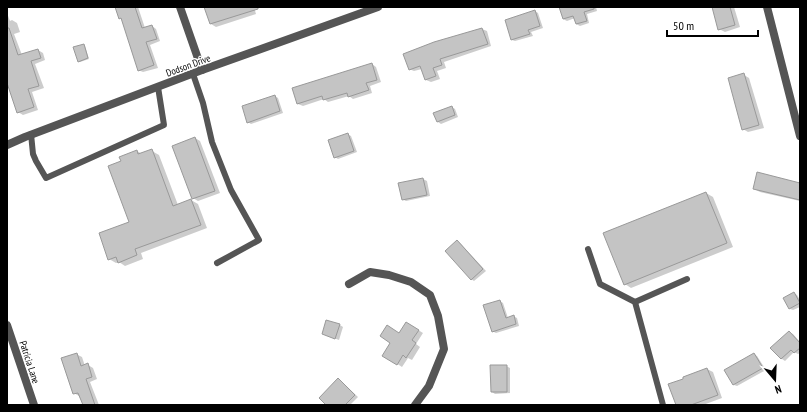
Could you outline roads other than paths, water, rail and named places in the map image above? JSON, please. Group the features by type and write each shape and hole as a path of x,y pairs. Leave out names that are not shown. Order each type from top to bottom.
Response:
{"street":[{"path":"180,7 202,70"},
{"name":"Dodson Drive","path":"7,145 31,134 202,70 378,7"},
{"path":"767,7 800,136"},
{"path":"349,284 370,272 389,275 411,282 430,295 438,316 444,349 429,386 415,405"},
{"name":"Patricia Lane","path":"7,325 34,405"}],"lane":[{"path":"193,74 203,103 212,142 223,170 231,190 259,240 217,263"},
{"path":"31,134 33,154 46,178 164,125 158,87"},
{"path":"588,249 600,284 635,302 662,405"},
{"path":"635,302 687,279"}]}
